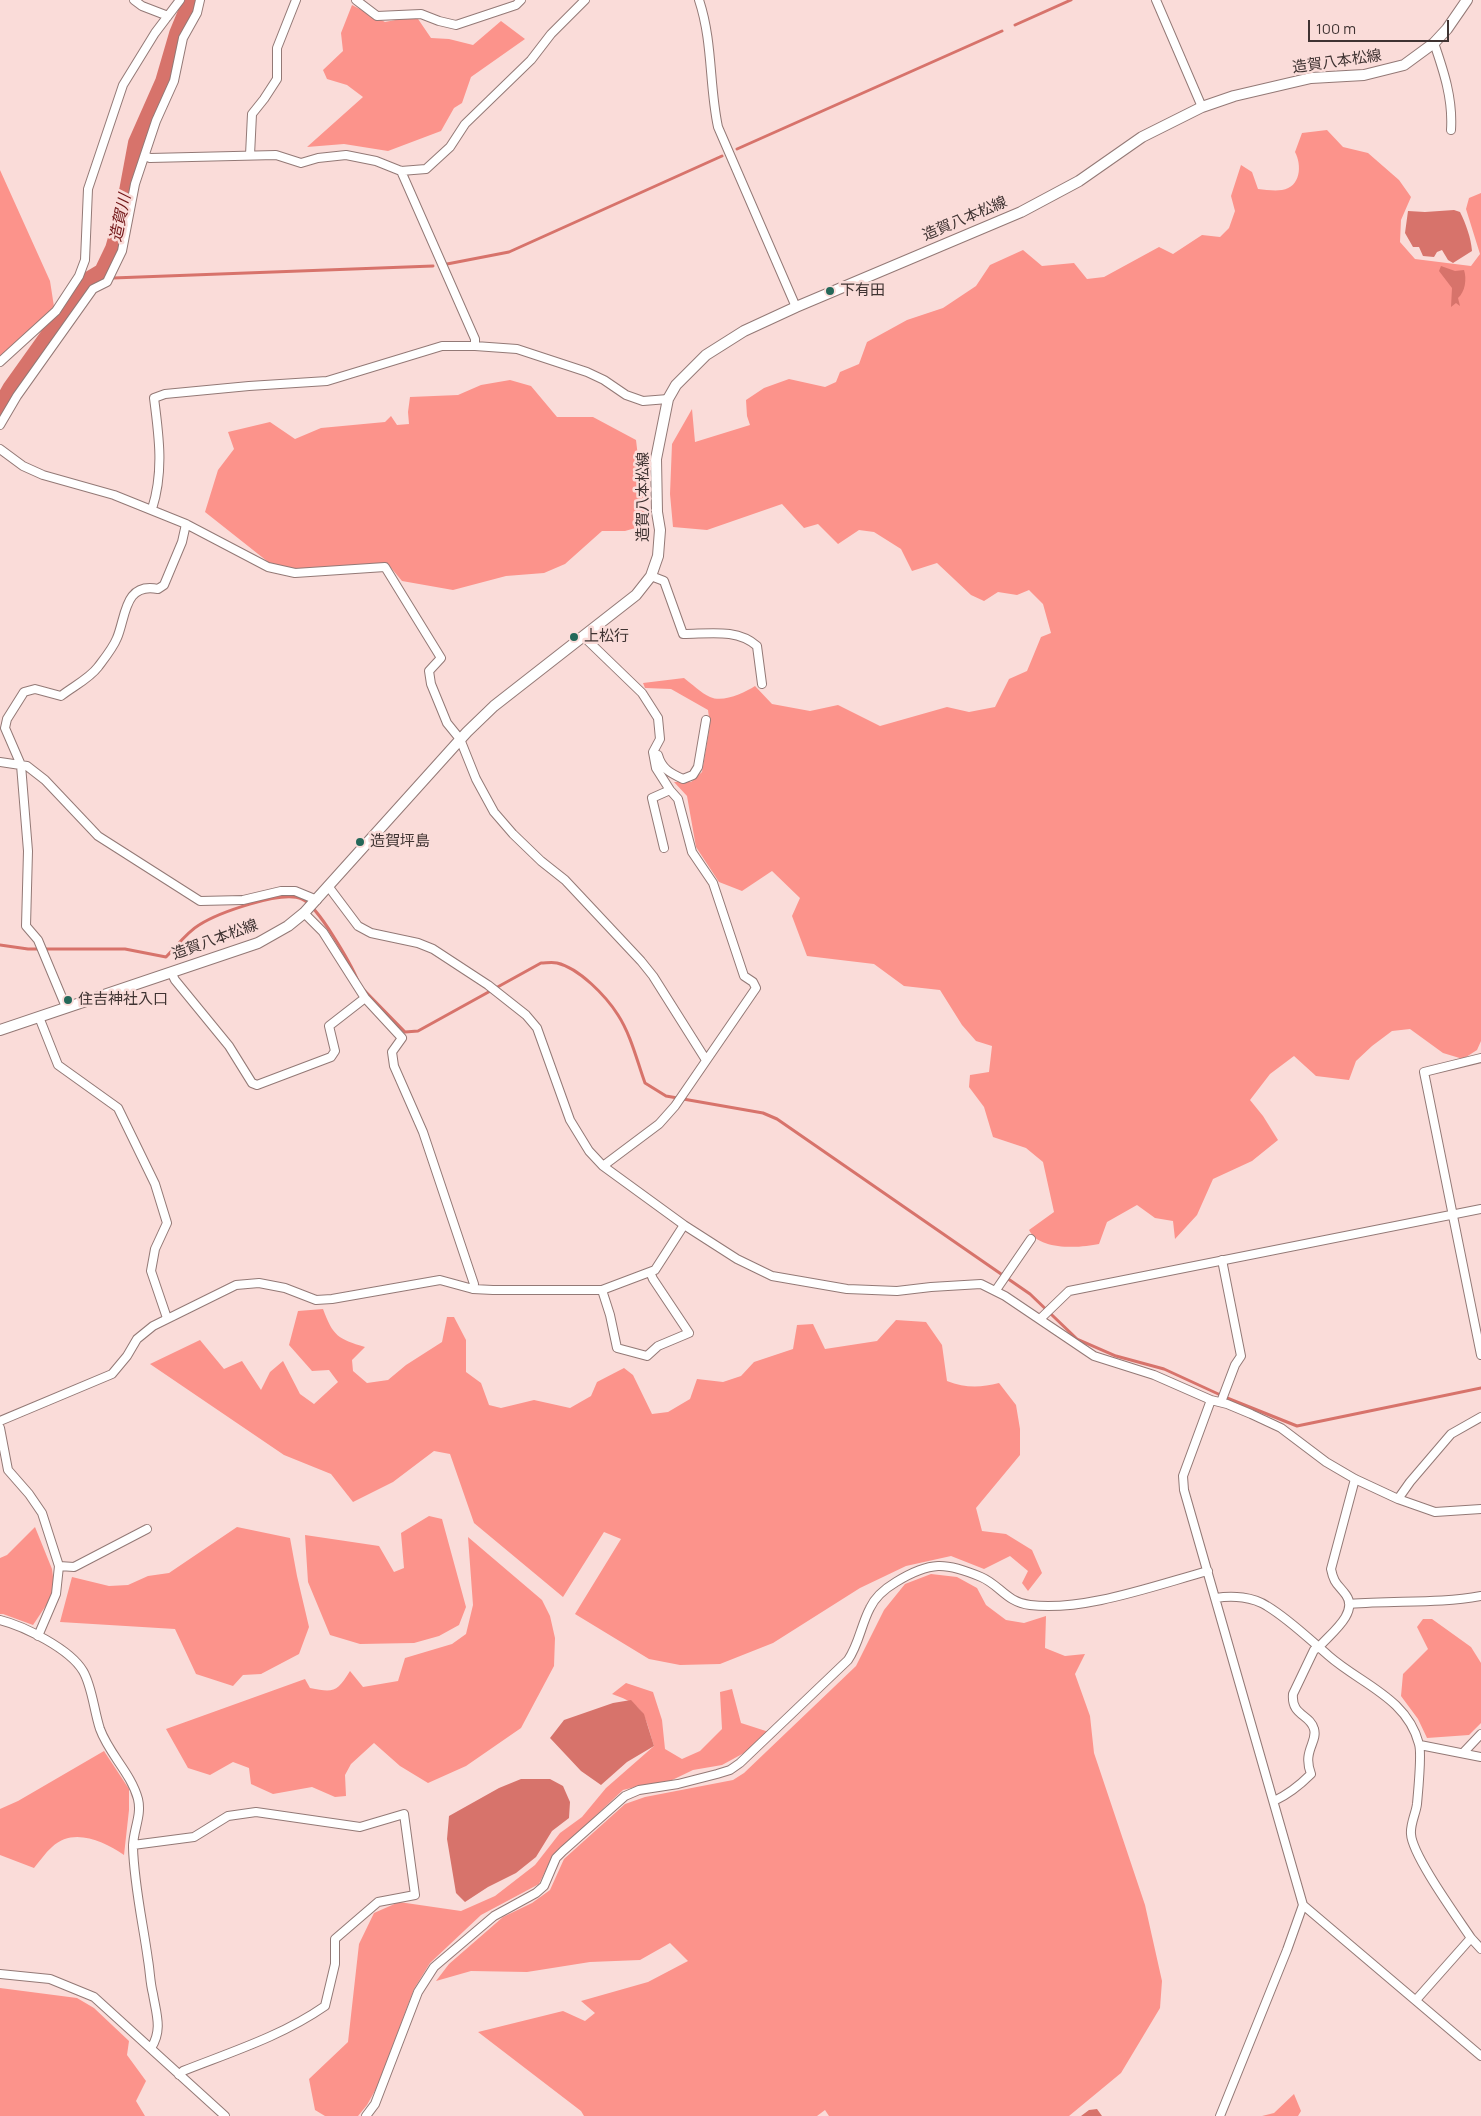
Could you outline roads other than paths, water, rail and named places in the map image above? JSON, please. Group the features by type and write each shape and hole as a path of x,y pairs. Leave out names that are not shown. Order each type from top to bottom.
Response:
{"main road":[{"name":"造賀八本松線","path":"0,1030 258,942 288,926 316,901 460,739 494,706 636,595 651,576 658,556 660,530 657,512 656,459 668,399 676,385 706,355 744,331 796,307 1020,212 1078,181 1142,137 1202,107 1234,96 1311,78 1382,72 1404,65 1434,43 1447,29 1467,0"}],"street":[{"path":"134,0 142,6 168,16"},
{"path":"0,362 56,311 79,276 85,260 88,189 123,85 180,0"},
{"path":"0,425 17,396 93,289 107,282 122,250 134,184 156,121 174,81 183,38 197,13 200,0"},
{"path":"250,155 252,114 277,79 277,48 296,0"},
{"path":"356,0 377,16 421,14 439,21 456,24 516,5 521,0"},
{"path":"145,156 150,158 276,155 301,163 318,158 346,155 376,161 401,171 426,169 450,148 465,124 531,60 551,34 586,0"},
{"path":"699,0 710,44 713,103 718,127 796,307"},
{"path":"1156,0 1202,107"},
{"path":"1434,43 1448,87 1452,113 1451,130"},
{"path":"401,171 475,339 476,346"},
{"path":"152,509 156,496 160,461 154,398 165,394 327,381 442,346 476,346 517,348 588,372 626,395 643,400 668,399"},
{"path":"0,449 23,466 43,475 114,495 152,509 186,524 268,567 295,573 385,567 441,658 429,670 431,684 447,723 460,739 476,779 494,812 513,834 541,861 565,880 641,961 706,1060"},
{"path":"66,1007 38,940 26,926 28,851 21,765 5,728 7,718 24,692 35,689 60,696 96,669 117,639 127,602 138,592 149,587 158,589 164,585 182,542 186,524"},
{"path":"651,576 664,581 683,634 736,634 749,639 757,646 762,684"},
{"path":"584,637 614,664 651,705 658,718 660,739 653,752 656,768 670,790 678,798 692,852 713,884 744,976 753,982 756,988 675,1106 659,1124 604,1166"},
{"path":"653,752 658,753 660,764 669,773 683,779 693,775 698,767 706,720"},
{"path":"0,762 27,766 45,780 98,836 200,901 243,900 281,891 295,891 316,901"},
{"path":"664,848 652,798 670,790"},
{"path":"328,886 358,926 372,934 418,943 433,949 488,985 526,1015 537,1028 570,1120 589,1151 604,1166 684,1225 737,1259 772,1276 847,1289 897,1291 981,1284 998,1287 1029,1313 1042,1317 1094,1356 1154,1375 1281,1428 1326,1462 1355,1479 1398,1499 1434,1512 1481,1509"},
{"path":"304,912 323,932 365,998 402,1038 392,1052 394,1066 423,1132 474,1284 473,1289"},
{"path":"171,972 180,987 229,1046 252,1083 257,1085 331,1056 335,1050 329,1026 365,998"},
{"path":"39,1017 58,1065 118,1108 155,1184 167,1223 155,1249 151,1271 167,1318"},
{"path":"1481,1058 1424,1072 1481,1355"},
{"path":"1042,1317 1069,1291 1481,1208"},
{"path":"0,1421 112,1374 127,1356 137,1339 153,1326 236,1285 259,1284 285,1288 316,1300 332,1299 440,1280 473,1289 602,1290 655,1270 684,1225"},
{"path":"998,1287 1031,1239"},
{"path":"1220,1402 1235,1365 1241,1356 1222,1260"},
{"path":"602,1290 617,1348 646,1356 658,1346 689,1333 650,1272"},
{"path":"1211,1400 1183,1476 1184,1490 1303,1905 1481,2056"},
{"path":"1398,1499 1451,1434 1481,1417"},
{"path":"0,1428 8,1470 29,1494 42,1513 59,1566 56,1594 38,1636"},
{"path":"1274,1801 1292,1792 1310,1774 1307,1754 1315,1736 1314,1729 1311,1722 1296,1709 1292,1702 1292,1694 1314,1650 1349,1614 1350,1604 1347,1596 1334,1582 1331,1569 1355,1479"},
{"path":"59,1566 74,1567 147,1529"},
{"path":"366,2116 375,2104 418,1992 434,1967 494,1916 536,1893 544,1886 556,1858 625,1796 639,1790 678,1784 730,1770 749,1756 848,1660 853,1653 869,1609 875,1599 894,1583 913,1572 930,1566 948,1566 985,1579 1009,1598 1029,1605 1048,1605 1087,1603 1208,1571"},
{"path":"1350,1604 1380,1601 1459,1600 1481,1596"},
{"path":"1216,1598 1250,1599 1267,1606 1330,1657 1394,1701 1409,1720 1420,1745 1417,1804 1410,1833 1416,1852 1471,1938 1481,1949"},
{"path":"0,1620 24,1628 38,1636 67,1654 83,1670 100,1729 109,1748 132,1783 138,1799 140,1813 133,1845 152,1994 159,2021 154,2044 151,2048"},
{"path":"1463,1753 1481,1734"},
{"path":"1420,1745 1481,1757"},
{"path":"133,1845 194,1837 228,1816 256,1812 360,1827 404,1814 415,1894 378,1902 335,1939 335,1964 325,2006 309,2018 268,2038 179,2074"},
{"path":"1220,2116 1287,1950 1303,1905"},
{"path":"1416,2000 1471,1938"},
{"path":"0,1974 50,1979 94,1997 225,2116"}],"waterway":[{"name":"造賀川","path":"0,409 11,389 88,281 103,272 114,249 123,218 137,143 164,82 178,34 192,0"},
{"path":"1015,25 1071,0"},
{"path":"737,149 1002,31"},
{"path":"447,264 509,252 722,156"},
{"path":"113,278 433,266"},
{"name":"造賀川","path":"94,278 104,278"},
{"path":"0,945 28,949 125,949 166,957 190,932 208,920 250,904 292,897 302,899 317,912 349,962 358,981"},
{"path":"362,988 405,1032 418,1031 541,963 555,963 565,966 591,984 618,1015 630,1040 645,1083 666,1096 763,1113 777,1119 1030,1294 1077,1339 1116,1356 1164,1369 1227,1398 1297,1426 1481,1388"}],"place":[{"name":"下有田","path":"830,291"},
{"name":"上松行","path":"574,637"},
{"name":"造賀坪島","path":"360,842"},
{"name":"住吉神社入口","path":"68,1000"}]}
